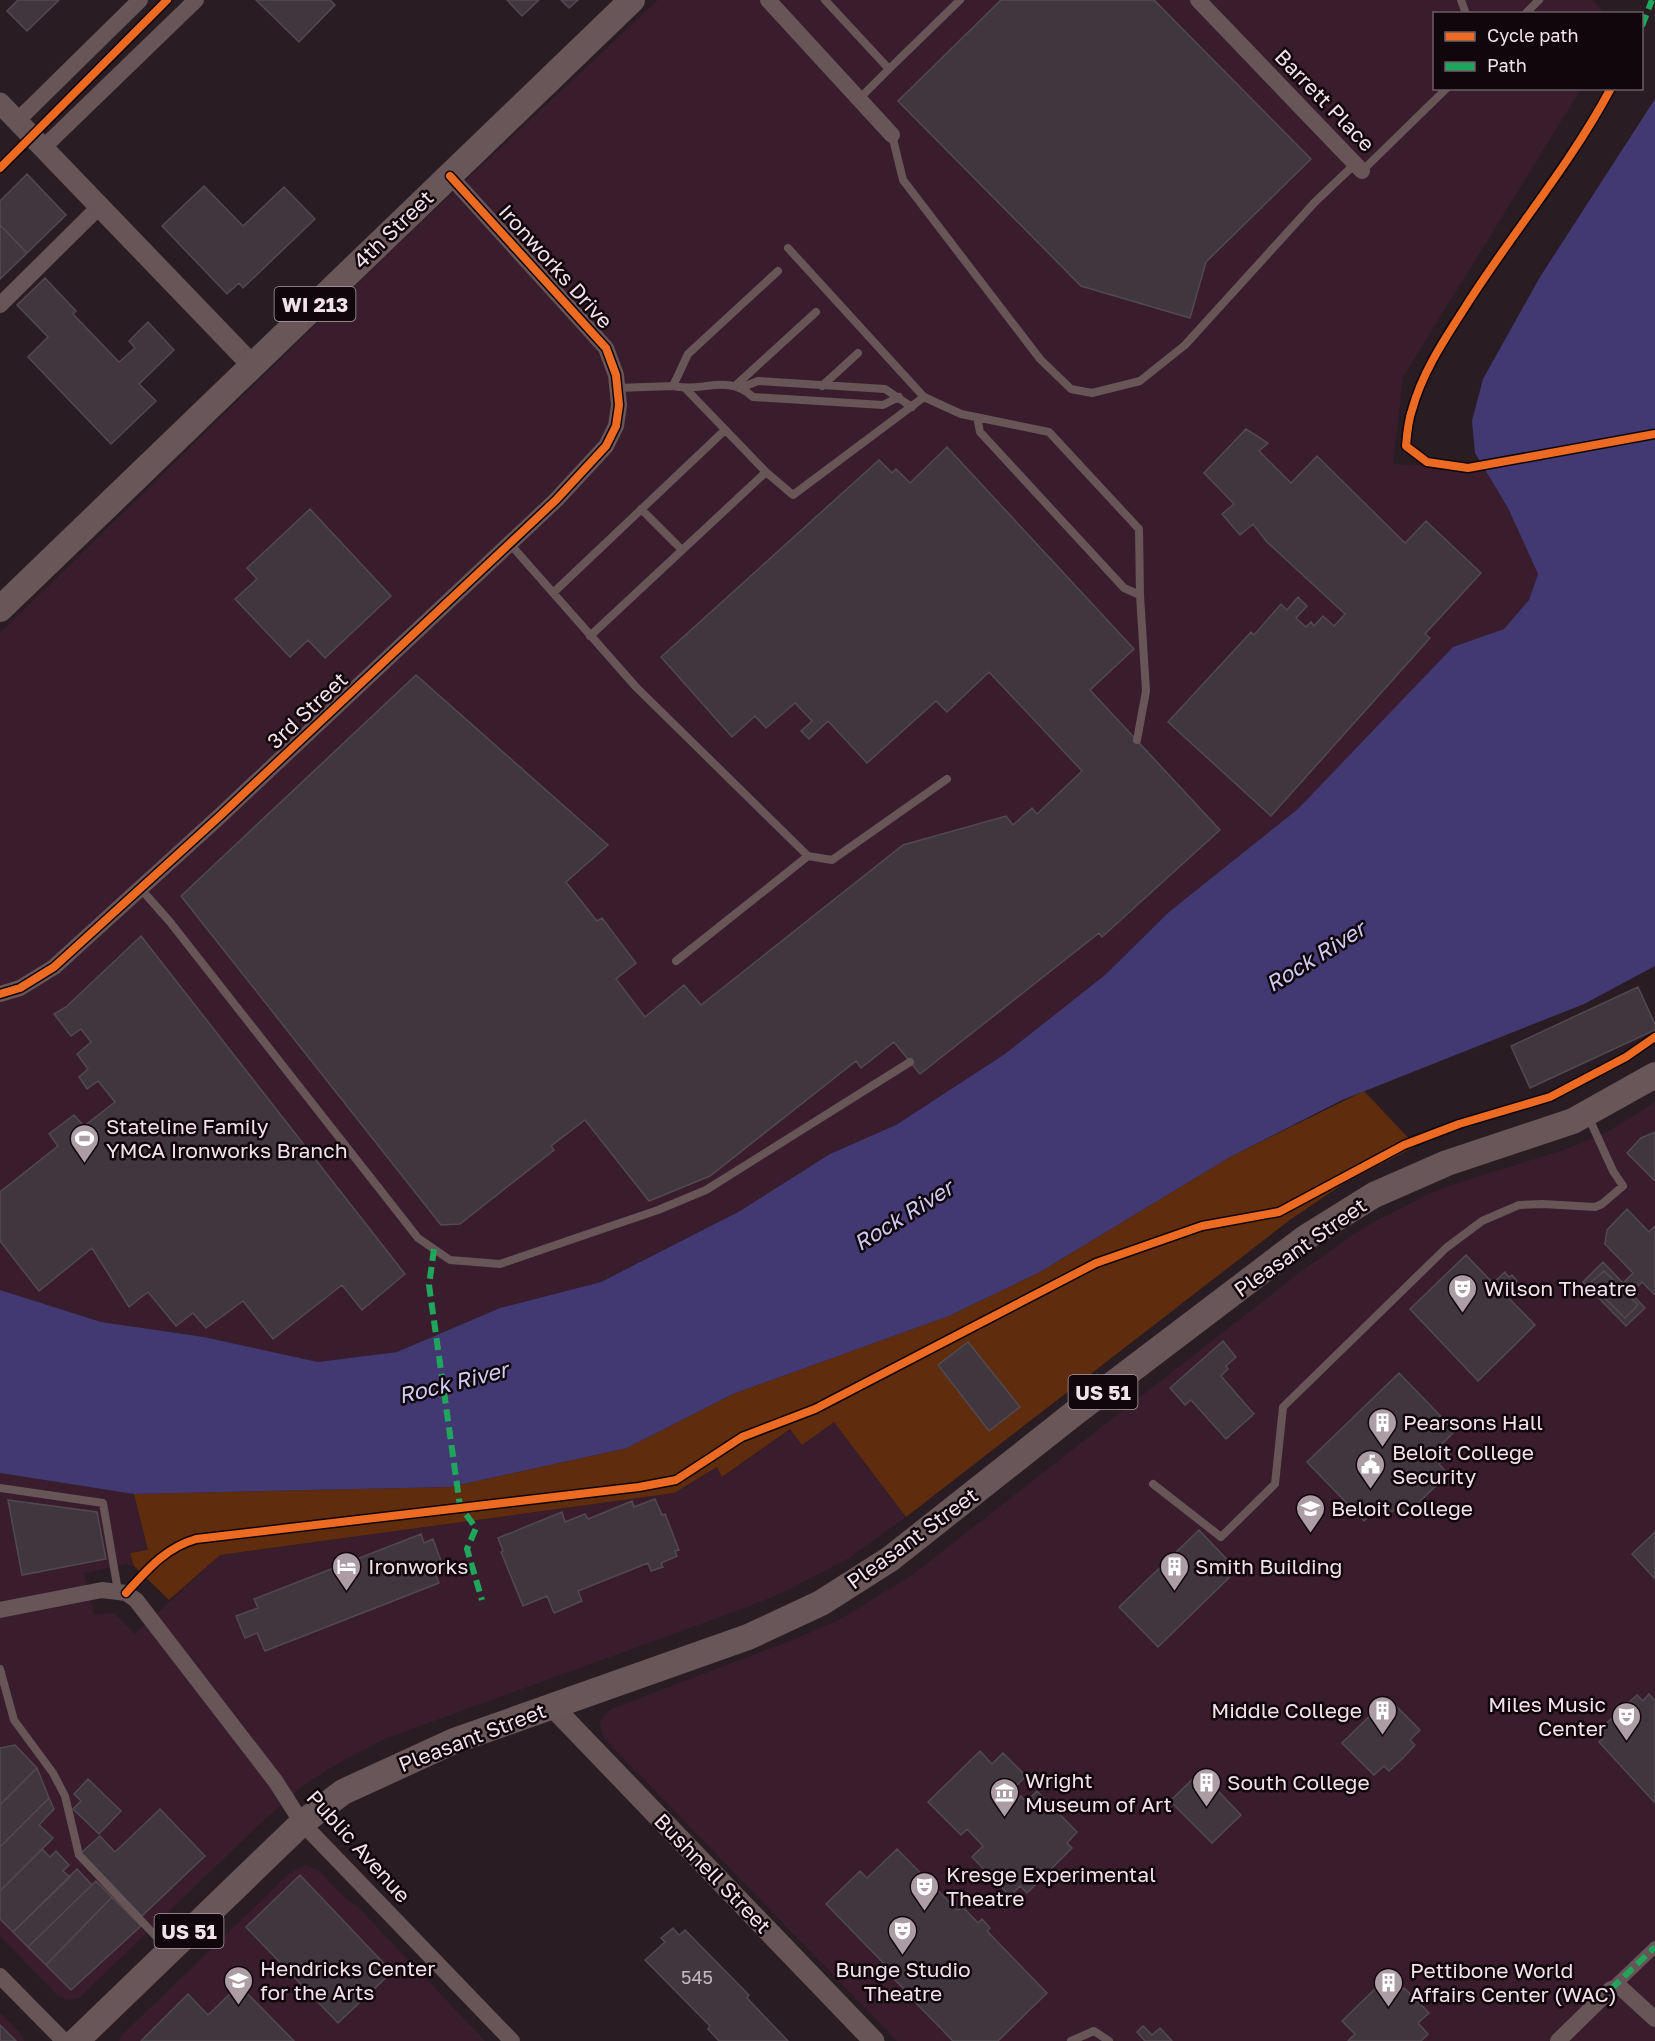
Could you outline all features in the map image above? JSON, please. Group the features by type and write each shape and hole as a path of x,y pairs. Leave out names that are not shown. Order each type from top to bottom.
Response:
{"main road":[{"name":"4th Street","path":"0,609 632,0"},
{"name":"Pleasant Street","path":"76,2041 302,1823 343,1792 454,1740 748,1637 821,1603 890,1559 1072,1415 1305,1238 1374,1195 1447,1162 1574,1120 1655,1075"}],"street":[{"path":"17,121 140,0"},
{"path":"44,147 196,0"},
{"path":"768,0 892,135"},
{"name":"Barrett Place","path":"1198,0 1358,167"},
{"path":"0,103 252,366"},
{"name":"Ironworks Drive","path":"450,176 606,348 616,375 616,426"},
{"path":"0,305 101,206"},
{"name":"3rd Street","path":"0,994 20,988 54,967 140,888 556,500 606,446 616,426"},
{"path":"0,1610 89,1592 117,1591"},
{"name":"Public Avenue","path":"117,1591 126,1593 148,1613 276,1782 302,1823 512,2041"},
{"name":"Bushnell Street","path":"552,1706 874,2041"},
{"path":"1558,2041 1655,1947"},
{"path":"0,1976 63,2041"},
{"path":"1611,1989 1620,1987 1655,2019"}],"lane":[{"path":"825,0 889,69"},
{"path":"859,99 960,0"},
{"path":"1527,12 1539,0"},
{"name":"Barrett Place","path":"1358,167 1445,90"},
{"path":"892,135 903,180 1040,358 1071,389 1092,393 1140,381 1185,345 1315,202 1358,167"},
{"path":"788,248 924,397 961,414 1049,432 1138,529 1146,691 1137,740"},
{"path":"673,386 688,354 778,271"},
{"path":"739,387 816,312"},
{"path":"822,386 858,353"},
{"path":"617,388 673,386 686,389 720,384 739,387 758,381 885,389 912,407"},
{"path":"786,384 786,398"},
{"path":"739,387 753,397 883,405 898,397"},
{"path":"686,389 766,472 793,495 924,397"},
{"path":"977,417 980,432 988,441 1124,588 1140,594"},
{"path":"553,593 725,430"},
{"path":"590,636 766,472"},
{"path":"641,508 682,550"},
{"path":"510,544 636,687 808,856 832,860 947,779"},
{"path":"676,961 808,856"},
{"path":"140,888 170,921 418,1238 450,1260 500,1264 658,1210 706,1190 910,1062"},
{"path":"1153,1484 1221,1537 1275,1484 1283,1407 1446,1248 1482,1221 1504,1210 1542,1204 1594,1207 1602,1204 1623,1186 1613,1171 1587,1113"},
{"path":"0,1488 103,1503 117,1591"},
{"path":"0,1668 14,1720 53,1773 65,1796 79,1855 170,1950"},
{"path":"1071,2041 1094,2031 1109,2041"}],"shaded area":[{"path":"658,0 1592,0 1604,12 1433,12 1433,90 1580,90 1403,377 1393,464 1468,468 1482,465 1508,508 1538,574 1529,600 1504,629 1489,634 1284,830 1169,912 1105,975 1005,1054 896,1125 830,1154 740,1211 600,1282 500,1308 397,1352 318,1362 204,1337 101,1322 0,1290 0,633 419,224"},
{"path":"1364,1091 1416,1146 1346,1182 1291,1219 906,1517 834,1422 802,1445 790,1429 722,1477 717,1467 674,1493 220,1555 169,1600 134,1566 130,1553 148,1550 134,1494 450,1487 627,1448 733,1394 949,1316 1040,1272 1230,1157"},
{"name":"Beloit College","path":"1655,1102 1655,2041 897,2041 603,1737 600,1725 602,1718 611,1709 800,1637 841,1619 912,1575 1299,1273 1363,1228 1426,1195 1460,1182 1564,1150 1606,1133"},
{"path":"834,1422 906,1517 849,1558 784,1592 387,1738 342,1761 304,1785 263,1821 79,1998 68,2000 58,1996 0,1936 0,1473 134,1494 148,1551 131,1553 134,1566 127,1564 84,1573 94,1614 114,1613 135,1634 220,1555 674,1493 717,1467 723,1477 790,1429","holes":["87,1859 118,1892 113,1897 81,1865"]},
{"path":"306,1865 318,1870 347,1900 358,1907 485,2041 119,2041 122,2035 290,1873"},
{"path":"0,2012 19,2032 24,2041 0,2041"}],"water":[{"name":"Rock River","path":"1655,99 1655,966 1584,1004 1342,1100 1230,1157 1040,1272 949,1316 733,1394 627,1448 450,1487 134,1494 0,1473 0,1290 101,1322 204,1337 318,1362 397,1352 500,1308 601,1282 740,1211 830,1154 896,1125 1005,1054 1105,975 1169,912 1298,809 1453,647 1504,629 1529,600 1538,574 1508,508 1475,453 1472,421 1483,379 1540,277"}],"building":[{"path":"18,0 59,0 27,31 7,11"},
{"path":"256,0 330,0 335,5 299,42"},
{"path":"507,0 539,0 522,16"},
{"path":"561,0 578,0 569,8"},
{"path":"1001,0 1154,0 1311,159 1206,262 1190,318 1081,286 898,101"},
{"path":"27,174 66,215 27,253 0,225 0,201"},
{"path":"204,186 243,226 284,187 315,219 243,288 239,283 227,294 162,226"},
{"path":"0,225 27,253 0,279"},
{"path":"45,278 76,311 73,314 119,362 135,348 129,341 148,322 174,350 139,384 156,401 111,444 28,357 48,337 17,305"},
{"path":"1246,429 1268,443 1259,451 1291,483 1317,456 1405,543 1426,521 1481,573 1425,634 1430,638 1271,816 1168,722 1251,632 1254,635 1281,604 1287,610 1298,597 1307,606 1296,618 1306,627 1311,622 1314,626 1323,616 1334,626 1345,614 1267,542 1253,524 1240,535 1222,514 1234,504 1204,473"},
{"path":"947,447 1134,649 1090,690 1220,830 1102,937 1099,933 920,1074 894,1042 861,1068 856,1061 710,1176 649,1201 585,1120 551,1146 554,1150 460,1224 441,1225 181,896 416,675 608,845 566,882 597,921 602,918 636,963 616,979 645,1017 684,985 701,1005 903,845 1006,816 1013,825 1032,808 1037,814 1082,771 989,672 947,712 936,701 867,763 828,721 809,739 801,731 812,721 795,703 766,728 755,716 732,737 661,657 879,460 892,473 896,469 910,483"},
{"path":"310,509 391,596 325,658 308,640 290,657 235,599 257,579 247,568"},
{"path":"141,936 405,1274 362,1310 342,1285 273,1339 243,1301 206,1328 193,1313 176,1326 148,1292 129,1307 92,1248 39,1291 0,1241 0,1192 58,1146 49,1134 74,1115 84,1126 115,1102 98,1081 87,1089 79,1077 88,1069 77,1054 91,1042 81,1029 71,1036 54,1014 66,1007"},
{"path":"1638,987 1655,1024 1655,1030 1530,1088 1511,1046"},
{"path":"1655,1132 1655,1181 1627,1153 1641,1138"},
{"path":"1627,1209 1649,1232 1655,1226 1655,1295 1642,1282 1631,1293 1645,1308 1626,1326 1583,1282 1603,1262 1623,1283 1633,1273 1605,1244 1607,1230"},
{"path":"1466,1255 1493,1283 1505,1272 1509,1277 1512,1275 1517,1281 1504,1293 1535,1325 1478,1381 1410,1309"},
{"path":"1604,1271 1638,1305 1625,1318 1590,1283"},
{"path":"1223,1341 1236,1357 1226,1366 1228,1369 1221,1376 1254,1414 1226,1439 1191,1400 1185,1405 1170,1388"},
{"path":"968,1342 1020,1407 989,1431 938,1365"},
{"name":"Pearsons Hall","path":"1399,1373 1455,1431 1441,1445 1450,1454 1439,1464 1448,1474 1407,1514 1399,1505 1387,1517 1378,1507 1364,1521 1307,1462"},
{"path":"655,1499 662,1515 665,1514 679,1550 675,1551 677,1556 661,1563 663,1567 651,1571 648,1563 578,1591 582,1601 554,1613 547,1596 523,1606 501,1552 503,1551 498,1538 562,1512 565,1522 585,1514 588,1519 632,1501 634,1507"},
{"path":"8,1500 97,1512 106,1559 22,1575"},
{"name":"Smith Building","path":"1199,1530 1237,1570 1158,1647 1119,1607"},
{"path":"1655,1532 1655,1579 1632,1554"},
{"name":"Ironworks","path":"421,1534 424,1543 433,1539 441,1561 432,1565 439,1583 265,1651 257,1633 245,1638 236,1616 258,1608 254,1599"},
{"path":"1649,1694 1655,1701 1655,1803 1599,1742 1604,1737 1598,1731 1637,1695 1643,1701"},
{"name":"Middle College","path":"1388,1698 1420,1730 1410,1740 1415,1745 1403,1758 1389,1771 1384,1766 1374,1775 1342,1743"},
{"path":"15,1745 37,1768 0,1805 0,1748"},
{"name":"Wright Museum of Art","path":"980,1751 992,1764 1003,1753 1026,1776 1003,1799 1010,1807 1021,1796 1026,1802 1037,1791 1077,1832 1067,1843 1072,1848 1027,1893 1020,1886 1010,1896 972,1857 983,1846 967,1829 961,1835 928,1802"},
{"path":"37,1768 49,1798 0,1847 0,1805"},
{"name":"South College","path":"1200,1772 1241,1815 1212,1843 1170,1801"},
{"path":"88,1779 121,1811 99,1834 73,1809 81,1801 74,1794"},
{"path":"49,1798 54,1809 39,1825 53,1838 0,1891 0,1847"},
{"path":"160,1809 205,1856 142,1916 81,1853 100,1836 115,1852"},
{"path":"42,1849 50,1857 56,1851 69,1865 63,1871 70,1877 13,1932 0,1919 0,1891"},
{"path":"897,1849 957,1910 964,1908 978,1923 982,1919 990,1928 987,1931 1047,1993 998,2041 953,2041 915,2002 911,2003 905,1996 908,1993 893,1978 894,1974 826,1904 860,1871 867,1878"},
{"path":"77,1869 92,1885 28,1947 13,1932"},
{"path":"300,1875 392,1972 338,2023 246,1927"},
{"path":"96,1881 112,1897 46,1965 28,1947"},
{"path":"112,1897 141,1926 71,1990 46,1965"},
{"path":"673,1928 679,1935 685,1930 749,1995 747,1998 788,2041 719,2041 708,2029 710,2026 645,1960 665,1942 661,1938"},
{"name":"Pettibone World Affairs Center (WAC)","path":"1381,1983 1393,1995 1404,1988 1429,2013 1418,2023 1428,2034 1421,2041 1348,2041 1355,2034 1342,2021"},
{"name":"Hendricks Center for the Arts","path":"239,1985 294,2041 141,2041 188,1994 208,2015"},
{"path":"0,2025 16,2041 0,2041"},
{"path":"1143,2026 1152,2035 1160,2028 1172,2041 1145,2041 1137,2032"}],"marked path":[{"path":"1643,23 1652,0"},
{"path":"434,1249 429,1285 460,1506 476,1528 467,1549 482,1600"},
{"path":"1611,1989 1655,1947"}],"cycle path":[{"path":"0,168 167,0"},
{"path":"1610,90 1577,145 1482,281 1434,357 1416,396 1406,446 1427,462 1468,468 1655,434"},
{"path":"0,994 20,988 54,967 221,815 556,500 606,446 616,426 619,405 616,375 606,348 450,176"},
{"path":"126,1593 149,1568 166,1554 196,1539 639,1487 676,1480 742,1437 815,1409 1096,1263 1202,1226 1279,1212 1404,1145 1459,1124 1550,1097 1626,1057 1655,1037"}],"place":[{"name":"Stateline Family YMCA Ironworks Branch","path":"85,1164"},
{"name":"Wilson Theatre","path":"1463,1314"},
{"name":"Pearsons Hall","path":"1382,1448"},
{"name":"Beloit College Security","path":"1371,1490"},
{"name":"Beloit College","path":"1310,1534"},
{"name":"Ironworks","path":"347,1592"},
{"name":"Smith Building","path":"1174,1592"},
{"name":"Middle College","path":"1383,1736"},
{"name":"Miles Music Center","path":"1627,1742"},
{"name":"South College","path":"1206,1808"},
{"name":"Wright Museum of Art","path":"1004,1818"},
{"name":"Kresge Experimental Theatre","path":"925,1912"},
{"name":"Bunge Studio Theatre","path":"903,1956"},
{"name":"Hendricks Center for the Arts","path":"239,2006"},
{"name":"Pettibone World Affairs Center (WAC)","path":"1389,2008"}]}
